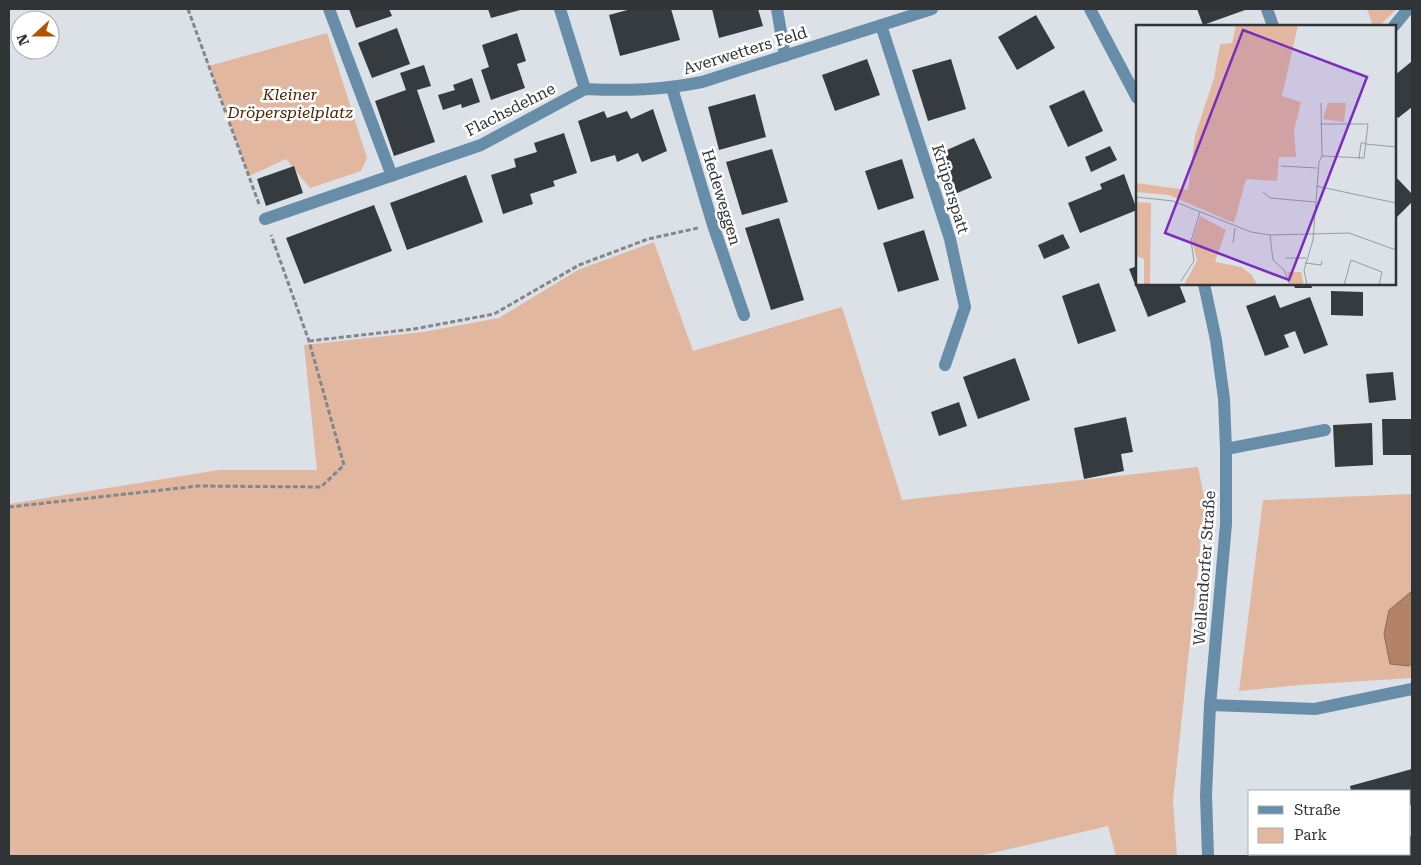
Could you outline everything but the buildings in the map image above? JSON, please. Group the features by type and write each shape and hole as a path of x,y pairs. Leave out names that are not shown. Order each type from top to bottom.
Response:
{"street":[{"path":"329,9 392,176"},
{"path":"560,9 585,89"},
{"path":"777,9 785,56"},
{"name":"Averwetters Feld","path":"585,89 626,91 672,88 702,82 932,9"},
{"path":"1090,9 1136,96"},
{"path":"1267,9 1273,25"},
{"path":"1395,25 1408,9"},
{"name":"Krüperspatt","path":"881,25 950,239 965,307 945,365"},
{"name":"Hedeweggen","path":"672,88 713,225 744,315"},
{"name":"Flachsdehne","path":"265,219 482,145 585,89"},
{"name":"Wellendorfer Straße","path":"1204,285 1216,340 1224,399 1226,449 1226,524 1210,705 1206,795 1208,856"},
{"path":"1226,449 1325,430"},
{"path":"1210,705 1315,709 1412,689"}],"path":[{"path":"9,507 198,486 321,487 344,465 309,341 188,9"},
{"path":"309,341 414,328 494,314 579,265 648,239 713,225"}],"green space":[{"path":"1367,9 1397,9 1380,25 1373,25"},
{"name":"Kleiner Dröperspielplatz","path":"327,33 367,158 361,171 310,188 286,159 249,176 209,66"},
{"path":"654,242 693,351 842,307 902,500 1198,467 1205,501 1173,801 1177,856 1116,856 1108,826 979,856 9,856 9,504 219,470 317,470 304,345 423,332 499,318 578,270"},
{"path":"1412,494 1412,678 1239,691 1263,500"}],"shaded area":[{"path":"1412,591 1412,664 1409,666 1390,664 1384,634 1389,610"}]}
